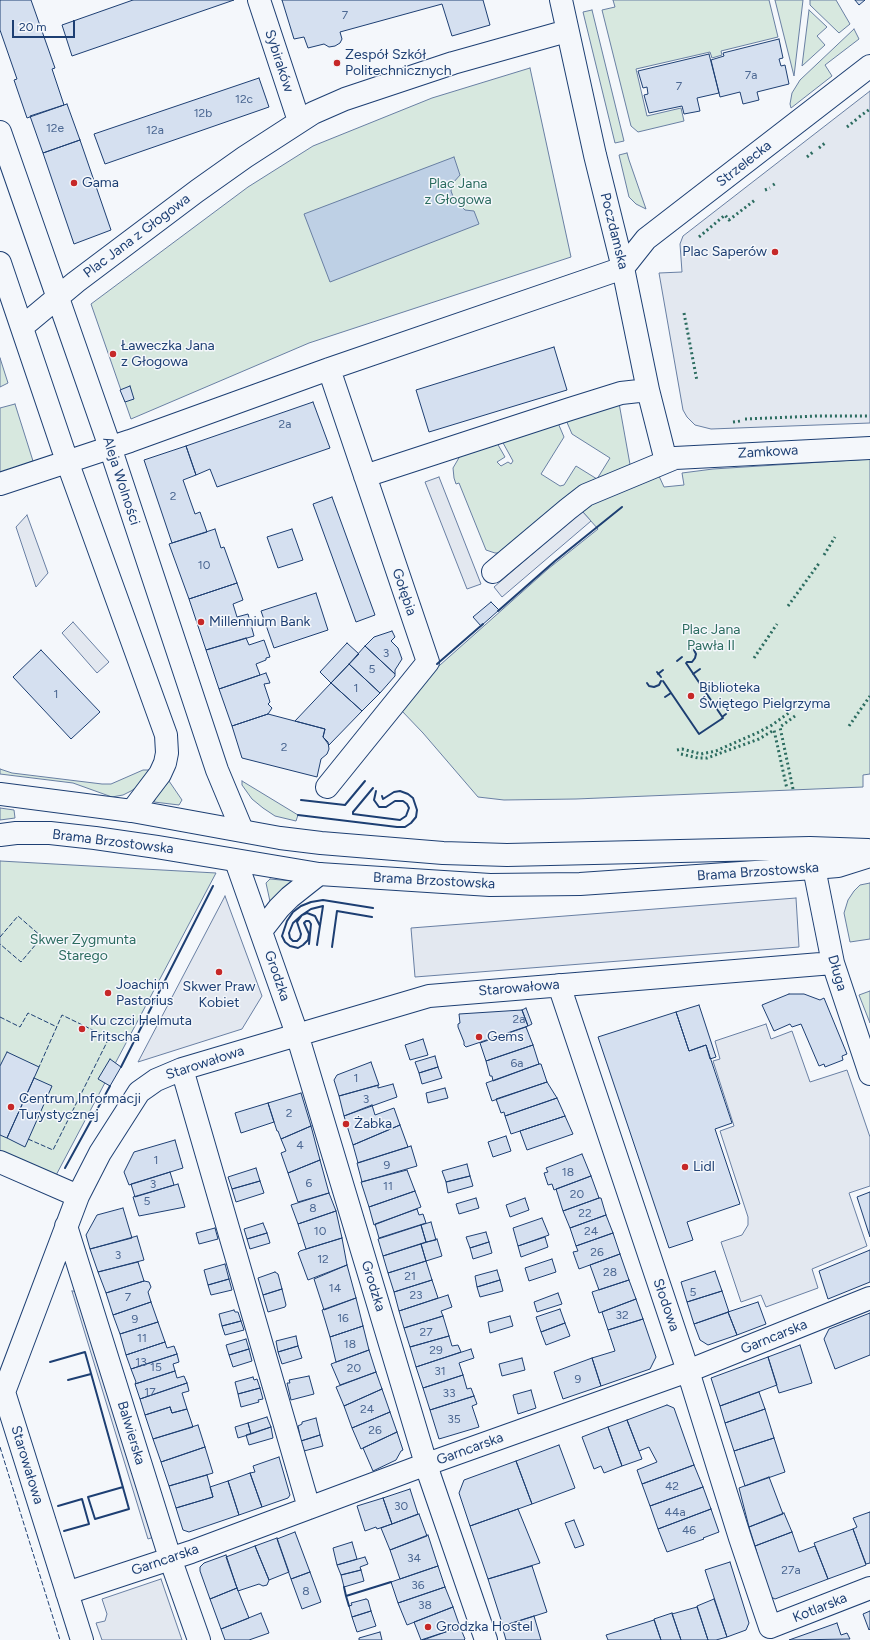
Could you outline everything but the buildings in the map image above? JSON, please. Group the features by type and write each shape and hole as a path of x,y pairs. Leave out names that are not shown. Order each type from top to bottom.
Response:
{"street":[{"name":"Sybiraków","path":"259,0 298,122"},
{"name":"Poczdamska","path":"561,0 595,155 623,268 648,390 666,461"},
{"name":"Plac Jana z Głogowa","path":"22,327 58,296 197,191 313,113 345,99 453,63 567,31"},
{"name":"Strzelecka","path":"623,268 646,239 870,66"},
{"name":"Aleja Wolności","path":"0,132 110,447 217,770 242,830"},
{"path":"0,262 67,461 166,735 167,753 160,774 132,811"},
{"path":"0,484 623,268"},
{"name":"Gołębia","path":"327,787 428,662 329,369"},
{"path":"365,476 439,451 621,394 648,390"},
{"name":"Zamkowa","path":"666,461 684,456 870,448"},
{"path":"493,572 586,495 666,461"},
{"name":"Brama Brzostowska","path":"0,794 132,811 280,838 321,843 443,853 507,855 810,848 870,850"},
{"name":"Brama Brzostowska","path":"0,835 16,833 50,833 157,846 236,861 319,874 490,885 580,884 814,868 838,866 870,856"},
{"name":"Grodzka","path":"236,861 297,1034 427,1464 486,1640"},
{"name":"Długa","path":"814,868 833,963 870,1074"},
{"path":"261,931 279,908 290,897 319,874"},
{"name":"Starowałowa","path":"82,1640 2,1392 78,1196 100,1153 139,1092 156,1080 182,1069 429,996 833,963"},
{"name":"Słodowa","path":"559,985 688,1371 740,1538 766,1634"},
{"path":"182,1069 309,1508"},
{"path":"0,1162 78,1196"},
{"name":"Balwierska","path":"66,1226 170,1558 199,1640"},
{"name":"Garncarska","path":"67,1594 688,1371 870,1298"},
{"name":"Kotlarska","path":"766,1634 870,1588"}],"green space":[{"path":"613,0 769,0 778,37 721,51 722,55 712,58 710,52 636,69 647,116 681,108 684,121 638,132 631,126 602,10 615,7"},
{"path":"775,0 803,0 794,76"},
{"path":"810,0 836,0 850,24 839,33 810,5"},
{"path":"592,10 624,141 615,143 583,12"},
{"path":"809,10 827,27 817,36 825,45 802,66"},
{"path":"854,29 859,39 825,65 832,76 791,108 790,104 792,93 800,80"},
{"name":"Plac Jana z Głogowa","path":"530,68 571,257 309,343 131,419 91,304 248,187 313,146 432,98"},
{"path":"627,153 646,209 636,204 629,197 619,155"},
{"path":"0,358 8,383 0,387"},
{"path":"619,403 631,470 499,553 486,550 459,483 456,484 454,478 453,468 460,456 497,443 505,457 497,462 501,466 508,462 511,464 513,461 502,441 558,423 564,437 541,474 560,486 564,485 576,466 597,479 610,458 572,434 566,420"},
{"path":"15,404 33,461 0,473 0,408"},
{"name":"Plac Jana Pawła II","path":"870,459 870,774 863,775 863,787 576,799 504,800 478,797 423,733 401,710 431,673 548,569 598,529 581,508 659,476 664,487 684,485 682,473 713,469"},
{"path":"0,769 12,773 102,784 111,784 143,770 149,770 150,772 137,787 131,791 123,795 112,797 73,783 0,774"},
{"path":"169,781 182,800 179,805 154,802 157,795"},
{"path":"242,781 298,815 296,821 275,816 263,808 252,799 242,785"},
{"path":"0,808 14,810 15,818 0,820"},
{"name":"Skwer Zygmunta Starego","path":"0,861 216,873 54,1179 0,1155"},
{"path":"270,879 292,881 296,885 271,906 266,883"},
{"path":"870,883 870,939 850,942 844,913 848,900 860,885"},
{"path":"870,991 870,1023 859,995"}],"shaded area":[{"name":"Plac Saperów","path":"870,91 870,423 711,429 695,425 687,417 683,410 659,273 682,272 680,244 683,236"},
{"path":"439,477 481,584 467,589 425,482"},
{"path":"582,511 591,521 502,597 494,587"},
{"path":"27,515 48,573 36,587 16,527"},
{"path":"73,622 109,662 97,673 62,633"},
{"name":"Skwer Praw Kobiet","path":"225,896 262,996 242,1029 138,1062"},
{"path":"796,898 799,947 415,977 411,928"},
{"path":"766,1024 771,1039 792,1031 810,1082 847,1070 870,1137 870,1186 849,1193 867,1246 812,1269 818,1288 766,1307 761,1295 741,1302 721,1242 742,1235 748,1225 748,1217 720,1131 734,1126 713,1061 720,1059 715,1041"},
{"path":"72,1291 84,1292 159,1535 148,1539"},
{"path":"161,1579 182,1640 102,1640 96,1623 105,1621 107,1614 102,1599"}],"water":[{"path":"454,157 460,175 453,183 451,191 454,199 465,210 474,211 479,224 330,282 304,214"}],"hedge":[{"path":"859,117 870,109"},
{"path":"847,127 857,119"},
{"path":"819,148 825,143"},
{"path":"807,157 813,152"},
{"path":"765,190 770,188"},
{"path":"699,237 725,215 729,220 755,200"},
{"path":"684,313 697,381"},
{"path":"745,419 817,416 870,416"},
{"path":"733,422 741,421"},
{"path":"824,555 835,537"},
{"path":"788,606 820,562"},
{"path":"754,658 777,624"},
{"path":"849,726 870,696"},
{"path":"677,750 682,749 701,754 716,751 759,732 790,712"},
{"path":"793,789 780,727 795,716"},
{"path":"681,754 698,758 707,758 759,739 774,730 787,789"}],"fence":[{"path":"0,937 18,916 42,937 21,962 0,944"},
{"path":"0,1017 20,1027 28,1013 57,1027"},
{"path":"28,1139 53,1150 109,1038 62,1015 39,1067"},
{"path":"0,1447 60,1640"}],"wall":[{"path":"498,611 555,561 622,507"},
{"path":"437,664 483,624"},
{"path":"687,662 692,662 695,658 696,654 694,650"},
{"path":"677,661 682,657"},
{"path":"663,681 699,734 723,718 686,663"},
{"path":"693,674 700,669"},
{"path":"658,674 663,670"},
{"path":"657,672 661,677"},
{"path":"647,683 649,686 654,687 659,685 661,681"},
{"path":"665,697 671,693"},
{"path":"722,717 726,714"},
{"path":"301,800 345,805 365,781"},
{"path":"373,788 353,812 353,814 400,820 406,816 409,808 403,801 395,801 386,807 379,807 374,800 376,791"},
{"path":"298,815 397,827 405,827 416,817 417,810 413,798 408,794 400,791 394,792 383,799 382,796"},
{"path":"121,1067 213,886"},
{"path":"309,944 311,924 309,921 304,923 309,934 308,940 298,948 290,946 285,942 282,936 287,921 293,912 301,906 311,902 323,900 373,908"},
{"path":"317,945 323,906 311,909 302,915 293,923 289,933 290,938 293,941 297,941 300,938 301,934 297,922 302,915 307,913 315,916 320,926"},
{"path":"332,947 337,911 372,917"},
{"path":"65,1168 110,1086"},
{"path":"50,1362 85,1352 129,1509 95,1519 88,1497 123,1487"},
{"path":"68,1380 91,1374"},
{"path":"58,1506 82,1499 89,1524 64,1531"},
{"path":"344,1587 346,1596 391,1582"},
{"path":"346,1596 349,1606"}],"place":[{"name":"Zespół Szkół Politechnicznych","path":"337,63"},
{"name":"Gama","path":"74,183"},
{"name":"Plac Saperów","path":"775,252"},
{"name":"Ławeczka Jana z Głogowa","path":"113,354"},
{"name":"Millennium Bank","path":"201,622"},
{"name":"Biblioteka Świętego Pielgrzyma","path":"691,696"},
{"name":"Skwer Praw Kobiet","path":"219,972"},
{"name":"Joachim Pastorius","path":"108,993"},
{"name":"Ku czci Helmuta Fritscha","path":"82,1029"},
{"name":"Gems","path":"479,1037"},
{"name":"Centrum Informacji Turystycznej","path":"11,1107"},
{"name":"Żabka","path":"346,1124"},
{"name":"Lidl","path":"685,1167"},
{"name":"Grodzka Hostel","path":"428,1627"}]}
